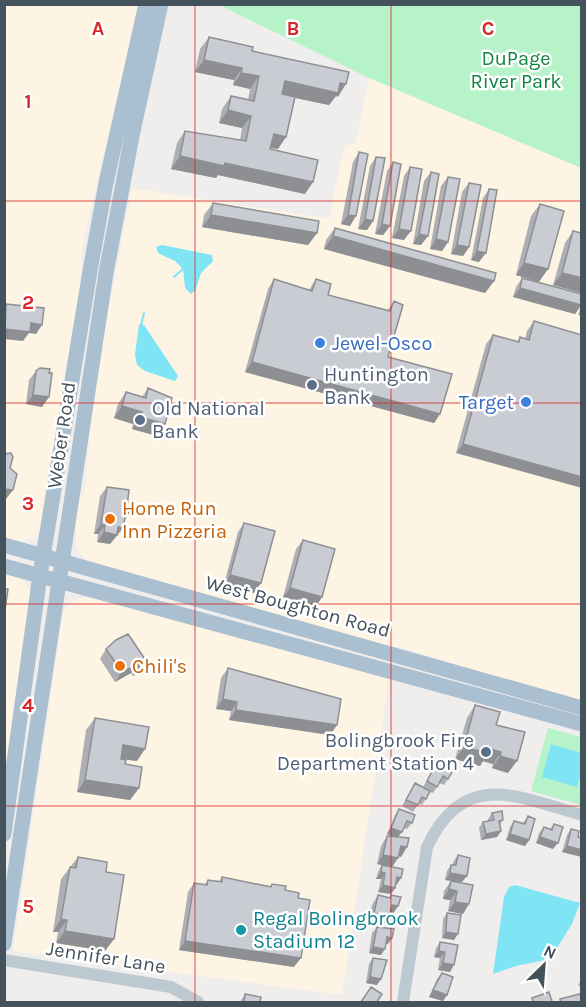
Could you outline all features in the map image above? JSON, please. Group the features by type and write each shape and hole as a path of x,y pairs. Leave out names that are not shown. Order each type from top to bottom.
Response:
{"main road":[{"name":"Weber Road","path":"4,834 17,755 40,575 106,183 146,4"},
{"name":"Weber Road","path":"4,944 106,273 127,157 161,4"},
{"name":"West Boughton Road","path":"4,545 242,614 582,708"},
{"name":"West Boughton Road","path":"4,566 582,724"},
{"path":"17,755 22,763 18,806 19,811 25,815"}],"street":[{"path":"403,1002 427,847 438,823 455,807 473,797 495,793 582,815"},
{"name":"Jennifer Lane","path":"4,960 171,987 198,1002"}],"shaded area":[{"path":"5,5 139,5 83,241 80,293 40,532 33,538 21,541 5,538"},
{"path":"369,78 581,168 581,703 403,648 352,639 115,571 86,560 76,548 76,513 86,483 93,389 132,188 329,219 342,154 348,145 356,143"},
{"path":"5,573 22,580 29,588 32,601 5,796"},
{"path":"84,597 116,603 389,678 342,995 13,951 63,613 71,602"}],"green space":[{"name":"DuPage River Park","path":"219,5 581,5 581,168 369,78"},
{"path":"548,728 581,737 581,805 531,791"}],"water":[{"path":"162,245 212,255 213,261 201,273 195,291 191,294 185,288 183,269 175,261 158,253 156,247"},
{"path":"139,324 144,325 178,376 175,381 145,371 137,365 135,355"},
{"path":"551,744 581,753 581,771 577,787 542,777"},
{"path":"515,885 580,903 572,924 550,959 516,966 493,974 504,897 509,887"}],"building":[{"path":"209,37 253,47 252,51 349,72 346,84 340,83 338,93 285,81 282,94 295,97 286,137 274,134 270,149 318,160 313,182 180,156 185,131 246,141 251,116 228,110 231,96 254,101 259,76 241,73 242,68 204,60"},
{"path":"359,152 368,154 356,216 348,215"},
{"path":"376,157 385,158 373,221 365,219"},
{"path":"393,162 401,164 390,226 382,224"},
{"path":"410,167 422,169 411,231 399,229"},
{"path":"431,172 439,174 428,236 419,234"},
{"path":"448,177 460,179 448,242 436,239"},
{"path":"469,183 481,185 469,247 457,245"},
{"path":"489,189 497,190 486,253 477,251"},
{"path":"213,203 319,221 317,233 211,215"},
{"path":"540,204 564,211 548,269 524,263"},
{"path":"335,228 496,273 494,281 333,236"},
{"path":"573,231 582,233 582,278 562,273"},
{"path":"522,278 582,294 581,305 520,288"},
{"name":"Jewel-Osco","path":"274,279 312,291 316,279 331,284 328,295 390,311 394,301 403,305 388,357 452,374 440,414 252,362"},
{"path":"6,304 44,308 42,325 31,323 30,332 5,329"},
{"name":"Target","path":"534,321 582,335 582,477 463,444 493,335 519,342 520,337 529,340"},
{"path":"40,368 50,369 49,373 52,373 49,397 33,395 36,371"},
{"path":"148,388 172,398 165,424 140,417 142,412 122,406 126,392 146,398"},
{"path":"11,453 13,457 10,468 17,474 13,490 4,489 4,454"},
{"name":"Home Run Inn Pizzeria","path":"107,487 129,490 127,507 131,507 130,512 126,512 123,528 118,527 117,535 104,532 105,525 101,524"},
{"path":"244,523 275,531 261,583 230,575"},
{"path":"303,540 335,549 322,597 290,588"},
{"path":"4,589 8,589 4,617"},
{"path":"128,634 147,662 122,672 106,649 116,640"},
{"path":"228,668 341,699 337,725 236,710 237,702 223,699"},
{"path":"475,705 500,712 496,725 525,732 517,761 500,756 501,752 490,749 488,753 464,747"},
{"path":"95,718 149,727 145,749 123,745 121,759 126,760 125,764 142,767 139,788 85,780"},
{"path":"436,764 452,772 448,779 443,776 437,787 427,781"},
{"path":"415,783 430,791 426,799 422,797 418,805 406,800"},
{"path":"399,809 415,815 412,823 407,821 402,832 391,828"},
{"path":"502,811 503,820 499,821 501,831 486,834 483,822 494,820 492,813"},
{"path":"528,816 535,819 529,840 510,834 514,821 525,824"},
{"path":"554,824 563,827 558,843 540,837 544,827 552,830"},
{"path":"571,829 579,831 578,837 582,838 582,850 567,846"},
{"path":"387,836 409,838 407,847 401,846 398,858 383,855"},
{"path":"458,855 470,858 467,876 450,873 451,865 456,865"},
{"path":"78,857 107,862 106,872 124,875 114,939 65,931 67,920 61,919 70,867 76,868"},
{"path":"382,865 403,869 401,878 397,877 395,888 383,885 385,873 381,872"},
{"name":"Regal Bolingbrook Stadium 12","path":"222,877 271,887 272,884 286,886 285,890 299,893 298,898 310,900 301,958 185,941 194,883 207,885 208,880 222,882"},
{"path":"451,881 473,885 469,904 455,902 457,891 449,889"},
{"path":"378,895 390,898 391,895 401,897 398,906 392,905 389,917 374,913"},
{"path":"447,913 461,915 458,934 446,932"},
{"path":"377,927 394,929 392,938 387,937 385,949 373,947"},
{"path":"440,942 458,945 454,965 443,963 445,952 439,951"},
{"path":"373,958 387,960 381,979 370,977"},
{"path":"442,973 453,977 447,995 433,990"},
{"path":"371,987 382,994 377,1002 361,1002"},
{"path":"549,992 552,1001 533,1002 532,998"},
{"path":"245,994 261,997 260,1002 244,1002"},
{"path":"580,994 582,1002 561,1002 560,999"}],"waterway":[{"path":"174,277 183,269"},
{"path":"141,325 144,313"}],"place":[{"name":"Jewel-Osco","path":"320,343"},
{"name":"Huntington Bank","path":"312,385"},
{"name":"Target","path":"526,402"},
{"name":"Old National Bank","path":"140,420"},
{"name":"Home Run Inn Pizzeria","path":"110,519"},
{"name":"Chili's","path":"120,666"},
{"name":"Bolingbrook Fire Department Station 4","path":"486,752"},
{"name":"Regal Bolingbrook Stadium 12","path":"241,930"}]}
